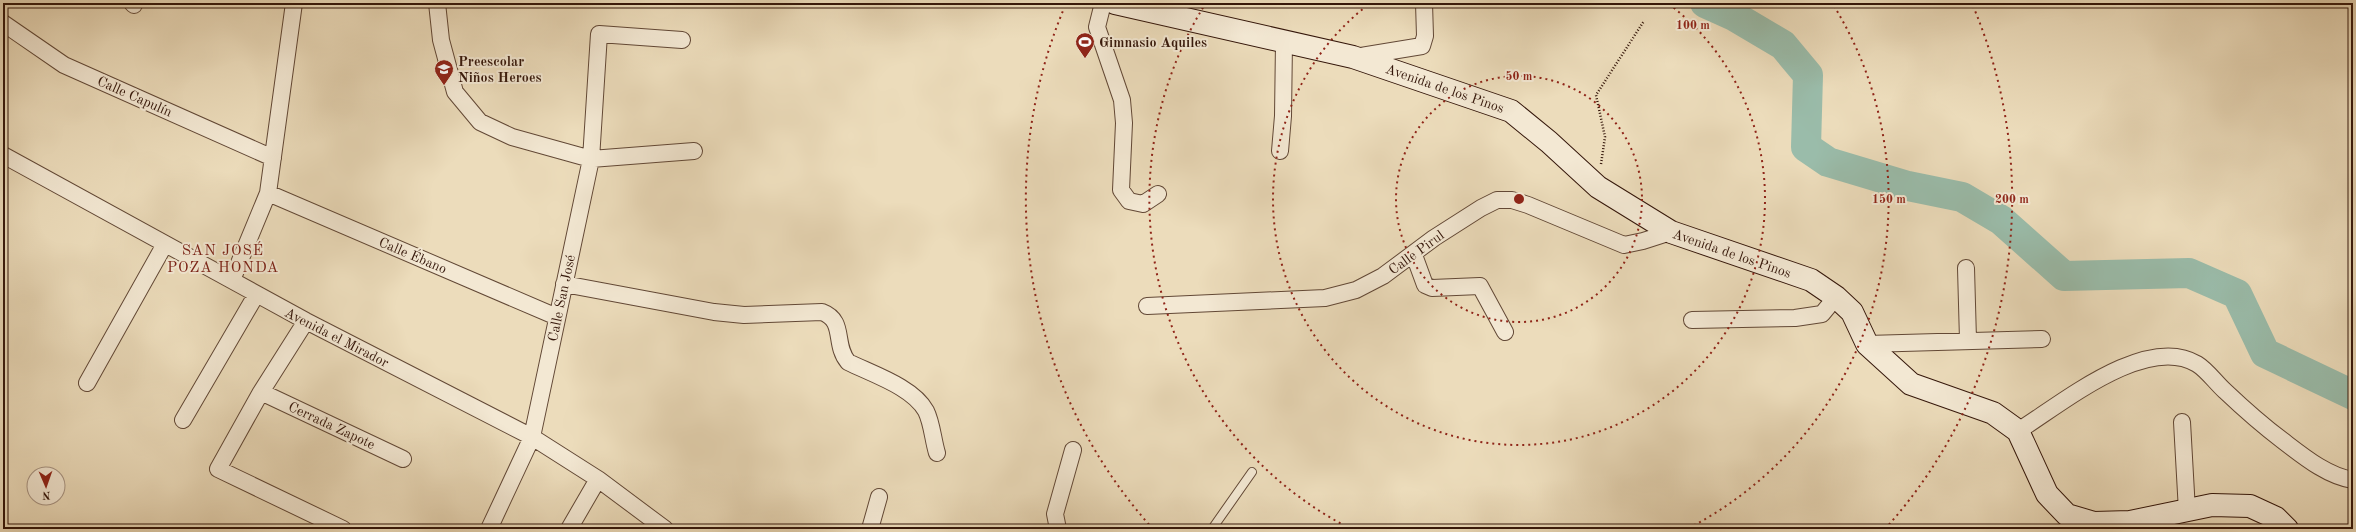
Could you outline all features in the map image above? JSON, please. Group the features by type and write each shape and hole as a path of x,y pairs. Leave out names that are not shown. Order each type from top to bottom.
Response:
{"street":[{"path":"232,280 268,193 294,3"},
{"path":"437,3 441,40 455,92 480,122 512,137 591,159 694,151"},
{"path":"1103,3 1098,26 1122,100 1124,123 1121,190 1129,201 1143,204 1158,194"},
{"name":"Avenida de los Pinos","path":"1115,3 1353,57 1511,111 1550,142 1598,187 1671,232 1811,280 1836,297 1852,312 1867,344 1911,384 1993,414 2018,431"},
{"path":"1353,57 1422,46 1425,36 1424,3"},
{"name":"Calle Capulín","path":"3,23 64,65 273,158"},
{"name":"Calle San José","path":"489,529 532,437 591,159 599,34 682,40"},
{"path":"1280,151 1284,42"},
{"name":"Avenida el Mirador","path":"3,155 306,321 532,437 598,479 665,529"},
{"name":"Calle Ébano","path":"268,193 557,317"},
{"name":"Calle Pirul","path":"1147,306 1325,298 1356,290 1414,255 1434,238 1481,208 1497,200 1512,200 1528,205 1624,245 1643,241 1671,232"},
{"path":"86,383 165,244"},
{"path":"1414,255 1425,285 1432,288 1480,286 1505,332"},
{"path":"1966,268 1968,340"},
{"path":"564,284 714,312 744,315 822,312 832,316 836,322 842,356 848,362 909,392 919,400 926,412 937,453"},
{"path":"183,420 256,294"},
{"path":"1692,320 1795,318 1822,314 1836,297"},
{"path":"306,321 261,392 218,469 343,529"},
{"path":"1867,344 2042,339"},
{"path":"2287,529 2276,518 2250,506 2212,506 2130,522 2094,523 2067,515 2047,494 2018,431 2114,370 2150,357 2170,356 2196,364 2252,417 2302,456 2341,478 2353,480"},
{"name":"Cerrada Zapote","path":"261,392 403,459"},
{"path":"2182,422 2187,511"},
{"path":"1058,529 1055,514 1073,450"},
{"path":"569,529 598,479"},
{"path":"870,529 878,497"}],"lane":[{"path":"1212,529 1252,472"}],"path":[{"path":"1598,187 1605,137 1596,95 1644,21"}],"waterway":[{"path":"1705,3 1734,16 1783,45 1808,75 1806,147 1828,162 1908,186 1962,197 2001,220 2064,276 2189,273 2237,294 2265,353 2353,395"}],"place":[{"name":"Gimnasio Aquiles","path":"1085,59"},
{"name":"Preescolar Niños Heroes","path":"444,86"}],"district":[{"name":"SAN JOSÉ POZA HONDA","path":"223,258"}]}
